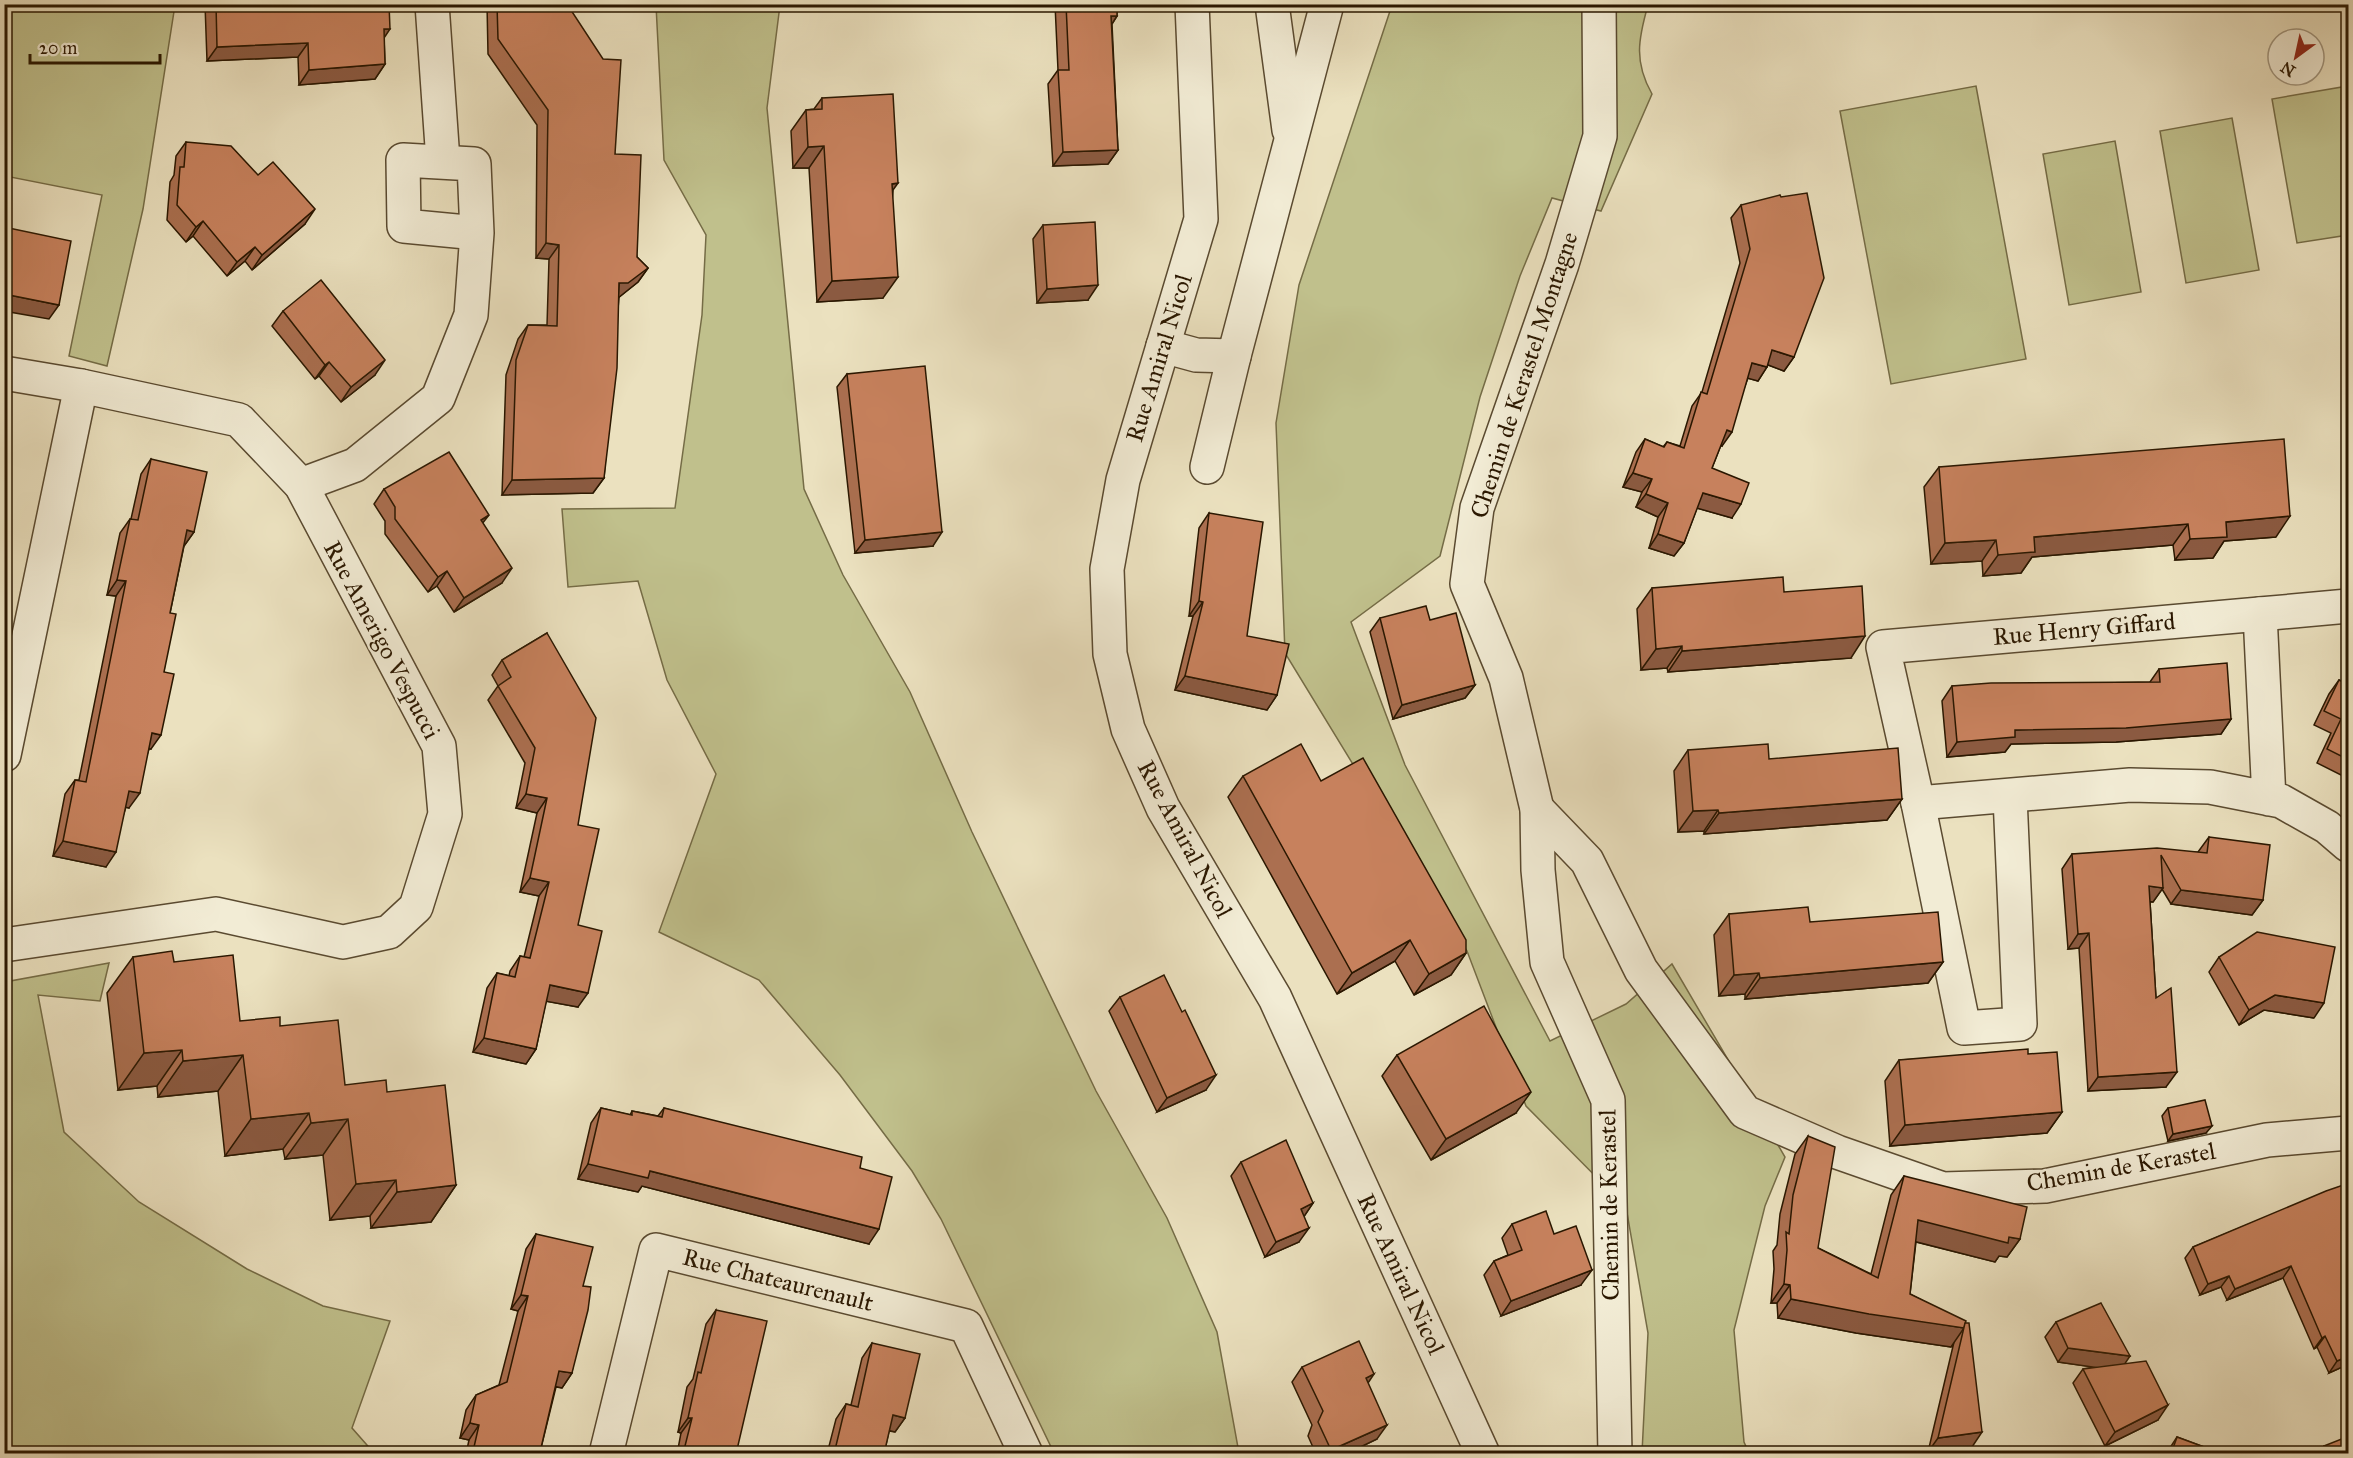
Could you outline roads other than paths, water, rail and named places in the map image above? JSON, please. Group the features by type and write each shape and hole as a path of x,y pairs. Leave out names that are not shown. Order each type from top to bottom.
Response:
{"street":[{"path":"432,4 443,161"},
{"name":"Rue Amiral Nicol","path":"1192,4 1201,219 1123,480 1107,569 1110,654 1128,729 1163,808 1275,998 1483,1454"},
{"path":"1272,4 1291,145"},
{"path":"1207,467 1327,4"},
{"name":"Chemin de Kerastel Montagne","path":"1538,809 1506,678 1467,584 1477,508 1562,264 1600,136 1599,4"},
{"path":"301,485 355,465 438,398 471,315 477,233 474,164 403,160 404,226 477,233"},
{"path":"1163,346 1196,355 1234,356"},
{"name":"Rue Amerigo Vespucci","path":"4,373 81,386 239,420 301,485 439,746 445,814 416,908 389,932 343,942 216,914 4,945"},
{"path":"4,755 81,386"},
{"path":"2269,799 2260,614 2349,606"},
{"name":"Rue Henry Giffard","path":"2010,796 2020,1024 1964,1028 1883,647 2260,614"},
{"path":"1918,803 2130,785 2210,787 2281,801 2327,827 2349,845"},
{"name":"Chemin de Kerastel","path":"1538,809 1587,861 1641,970 1745,1112 1838,1152 1943,1189 2034,1186 2267,1140 2349,1133"},
{"name":"Chemin de Kerastel","path":"1538,809 1538,870 1547,962 1608,1100 1615,1454"},
{"name":"Rue Chateaurenault","path":"606,1454 656,1250 966,1326 1026,1454"}]}
